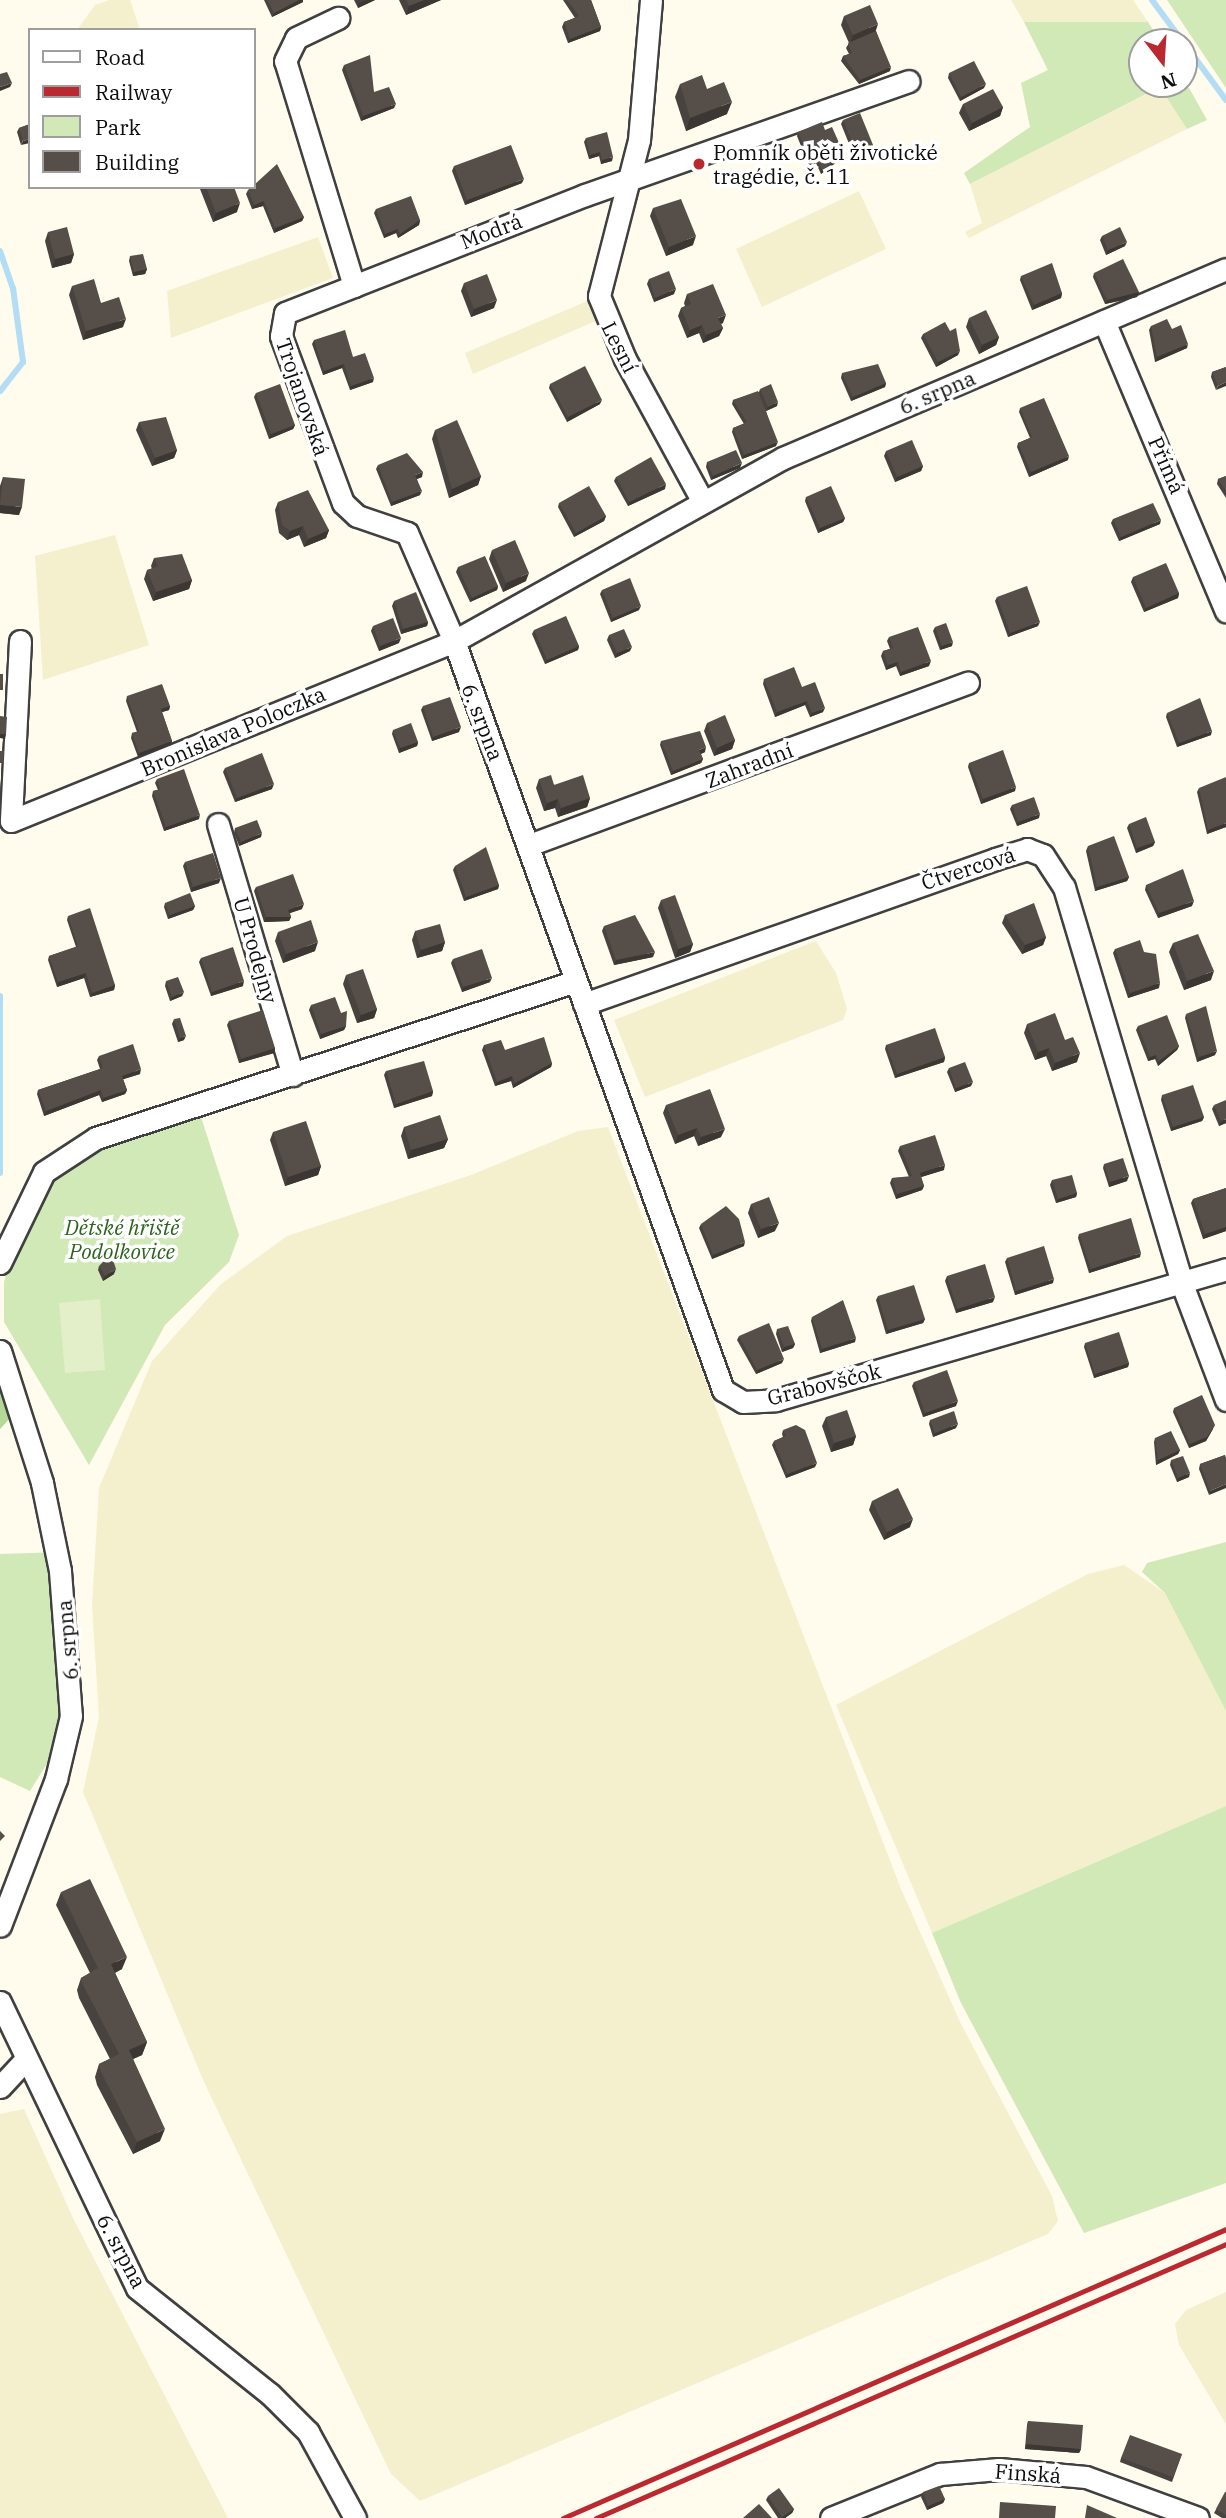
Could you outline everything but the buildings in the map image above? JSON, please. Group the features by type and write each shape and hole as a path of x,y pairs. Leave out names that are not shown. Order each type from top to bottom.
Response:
{"street":[{"name":"Lesní","path":"651,0 647,91 601,310 702,499"},
{"path":"338,18 296,38 285,61 354,286"},
{"path":"630,182 908,80"},
{"name":"Modrá","path":"354,286 630,182"},
{"name":"6. srpna","path":"576,981 530,845 454,641 702,499 783,458 1226,269"},
{"name":"Trojanovská","path":"354,286 285,313 281,336 343,503 357,516 407,534 454,641"},
{"name":"Přímá","path":"1104,321 1226,611"},
{"name":"Bronislava Poloczka","path":"20,641 11,821 454,641"},
{"name":"Zahradní","path":"530,845 968,682"},
{"name":"U Prodejny","path":"218,824 293,1075"},
{"name":"Čtvercová","path":"584,1004 995,859 1027,849 1043,855 1064,887 1182,1284"},
{"path":"0,1262 33,1189 67,1153 576,981"},
{"name":"Grabovščok","path":"576,981 723,1390 743,1402 789,1396 1182,1284 1226,1269"},
{"path":"1182,1284 1226,1400"},
{"name":"6. srpna","path":"0,1351 42,1483 58,1558 71,1716 55,1779 0,1926"},
{"name":"6. srpna","path":"0,2003 137,2288 270,2394 308,2432 355,2518"},
{"path":"0,2087 26,2059"},
{"name":"Finská","path":"831,2518 860,2512 940,2474 999,2469 1086,2477 1198,2518"}],"shaded area":[{"path":"109,0 130,0 139,28 78,28 95,5"},
{"path":"1011,0 1133,0 1148,22 1024,22"},
{"path":"1139,98 1168,98 1187,129 969,238 965,232 982,223 970,184"},
{"path":"859,191 886,249 762,307 736,249"},
{"path":"318,237 333,278 171,338 167,291"},
{"path":"592,299 598,320 473,374 465,353"},
{"path":"115,535 149,645 43,680 35,556"},
{"path":"816,941 836,973 847,1009 843,1020 645,1097 614,1020"},
{"path":"608,1127 901,1889 960,2022 1052,2196 1058,2221 1048,2234 420,2501 391,2474 204,2082 83,1792 99,1717 92,1605 99,1488 152,1361 221,1284 287,1236 471,1175 578,1131"},
{"path":"1124,1565 1165,1593 1226,1711 1226,1806 932,1933 836,1705 1088,1574"},
{"path":"24,2109 73,2218 228,2518 0,2518 0,2114"},
{"path":"1226,2292 1226,2424 1179,2345 1175,2324 1186,2310"}],"green space":[{"path":"1167,0 1226,0 1226,88 1198,46 1198,28 1186,28"},
{"path":"1024,22 1148,22 1152,28 1128,28 1128,98 1138,98 970,184 964,173 1030,127 1021,83 1048,70"},
{"path":"1167,98 1195,98 1207,120 1187,129"},
{"name":"Dětské hřiště Podolkovice","path":"201,1117 239,1235 229,1262 165,1325 89,1465 4,1322 4,1282 22,1223 57,1176 95,1146"},
{"path":"100,1299 105,1370 65,1373 59,1303"},
{"path":"0,1391 12,1416 0,1429"},
{"path":"1226,1542 1226,1711 1165,1593 1142,1572 1147,1563"},
{"path":"64,1552 49,1580 61,1719 51,1757 30,1791 0,1777 0,1554"},
{"path":"1226,1806 1226,2183 1084,2233 961,2003 932,1933"}],"waterway":[{"path":"1152,0 1173,28"},
{"path":"1198,62 1226,100"},
{"path":"0,251 13,288 23,362 0,391"},
{"path":"0,996 0,1173"}],"railway":[{"path":"563,2518 1226,2229"},
{"path":"596,2518 1226,2244"}],"place":[{"name":"Pomník oběti životické tragédie, č. 11","path":"699,164"}]}
